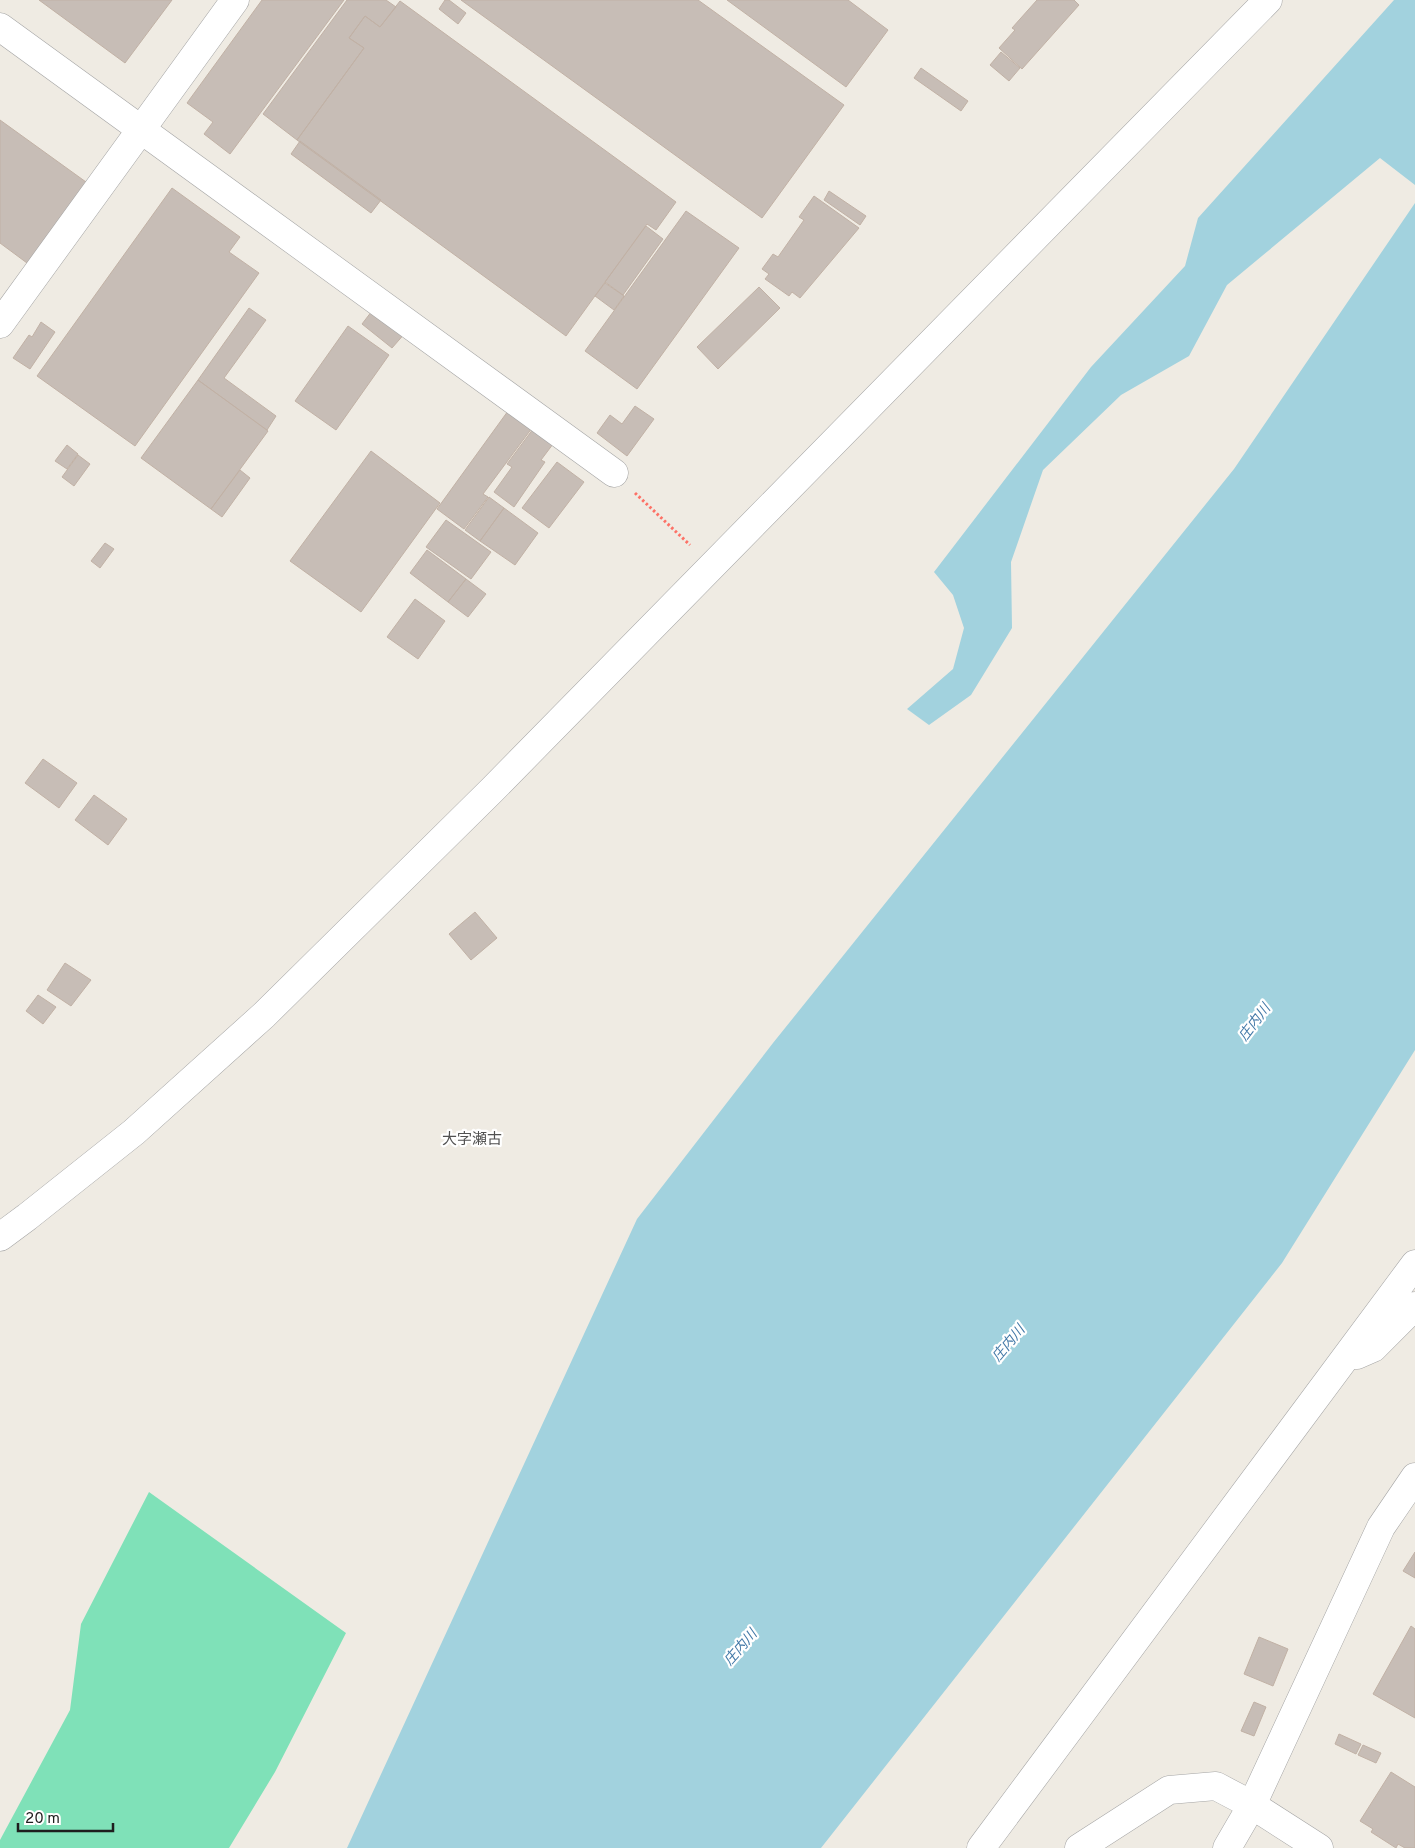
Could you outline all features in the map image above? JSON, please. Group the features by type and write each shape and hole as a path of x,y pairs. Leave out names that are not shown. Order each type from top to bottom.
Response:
{"street":[{"path":"0,324 235,0"},
{"path":"0,1237 134,1132 264,1015 492,790 1268,0"},
{"path":"0,27 614,473"},
{"path":"981,1848 1415,1264"},
{"path":"1344,1360 1373,1348 1415,1306"},
{"path":"1227,1848 1252,1805 1381,1527 1415,1477"},
{"path":"1079,1848 1170,1790 1216,1786 1252,1805 1319,1848"}],"path":[{"path":"614,473 712,566"}],"green space":[{"path":"149,1492 346,1633 275,1772 229,1848 0,1848 0,1840 70,1710 81,1624"}],"water":[{"path":"1394,0 1415,0 1415,185 1380,158 1227,285 1189,356 1121,395 1043,470 1011,562 1012,628 971,695 929,725 907,709 953,669 964,628 953,595 934,572 1091,367 1185,266 1198,218"},
{"name":"庄内川","path":"1415,203 1415,1050 1282,1263 821,1848 347,1848 637,1219 773,1043 1234,469"}],"building":[{"path":"39,0 172,0 125,63"},
{"path":"262,0 344,0 230,154 204,134 213,122 187,103"},
{"path":"347,0 386,0 396,7 380,27 365,16 349,38 364,48 297,140 263,114"},
{"path":"445,0 449,0 466,13 458,24 439,9"},
{"path":"461,0 698,0 844,105 762,218"},
{"path":"727,0 848,0 888,30 846,87"},
{"path":"1037,0 1074,0 1079,5 1022,69 999,48 1015,30 1012,28"},
{"path":"400,1 676,202 656,230 647,224 566,336 297,140 364,48 349,38 365,16 380,27"},
{"path":"1001,52 1020,68 1009,81 990,65"},
{"path":"921,68 968,101 961,111 914,78"},
{"path":"0,120 86,182 27,263 0,243"},
{"path":"300,141 381,200 371,213 291,154"},
{"path":"172,188 240,237 229,252 259,273 135,446 37,376"},
{"path":"829,191 866,216 860,225 824,200"},
{"path":"814,196 859,228 800,298 792,292 789,296 765,279 769,274 762,269 773,254 778,257 804,220 799,217"},
{"path":"686,211 739,248 637,389 585,351"},
{"path":"646,226 663,239 623,295 605,282"},
{"path":"605,283 624,296 614,310 595,296"},
{"path":"759,287 780,308 718,369 697,347"},
{"path":"375,307 406,332 392,348 362,324"},
{"path":"249,308 266,320 224,378 276,416 267,430 198,380"},
{"path":"41,322 55,332 30,369 13,358 29,335 32,337"},
{"path":"348,326 389,355 336,430 295,401"},
{"path":"198,380 268,431 211,509 141,458"},
{"path":"635,406 654,419 627,456 597,433 610,415 622,424"},
{"path":"508,411 532,428 483,494 488,497 464,529 437,509"},
{"path":"533,429 553,444 541,460 545,462 514,507 494,492 512,467 507,464"},
{"path":"67,445 78,454 67,469 55,461"},
{"path":"371,451 440,503 361,612 290,561"},
{"path":"78,455 90,464 74,486 62,477"},
{"path":"557,462 584,482 549,528 522,508"},
{"path":"240,470 250,478 222,517 211,509"},
{"path":"489,497 504,508 480,541 465,530"},
{"path":"504,508 538,533 515,565 480,541"},
{"path":"446,520 491,552 471,579 426,547"},
{"path":"105,543 114,549 100,568 91,561"},
{"path":"427,550 466,579 448,602 410,573"},
{"path":"466,579 486,594 468,617 448,602"},
{"path":"415,599 445,621 418,659 387,637"},
{"path":"43,759 77,783 59,808 25,783"},
{"path":"94,795 127,819 108,845 75,820"},
{"path":"475,912 497,938 471,960 449,934"},
{"path":"65,963 91,980 71,1006 47,990"},
{"path":"38,995 56,1007 43,1024 26,1011"},
{"path":"1415,1552 1415,1578 1403,1571"},
{"path":"1411,1626 1415,1629 1415,1718 1373,1694"},
{"path":"1259,1637 1288,1649 1273,1686 1244,1674"},
{"path":"1254,1702 1266,1707 1254,1736 1241,1731"},
{"path":"1339,1734 1361,1744 1356,1754 1335,1744"},
{"path":"1363,1745 1381,1753 1376,1763 1358,1755"},
{"path":"1391,1772 1415,1787 1415,1848 1405,1848 1398,1844 1396,1848 1371,1832 1373,1829 1360,1821"}],"district":[{"name":"大字瀬古","path":"472,1139"}]}
